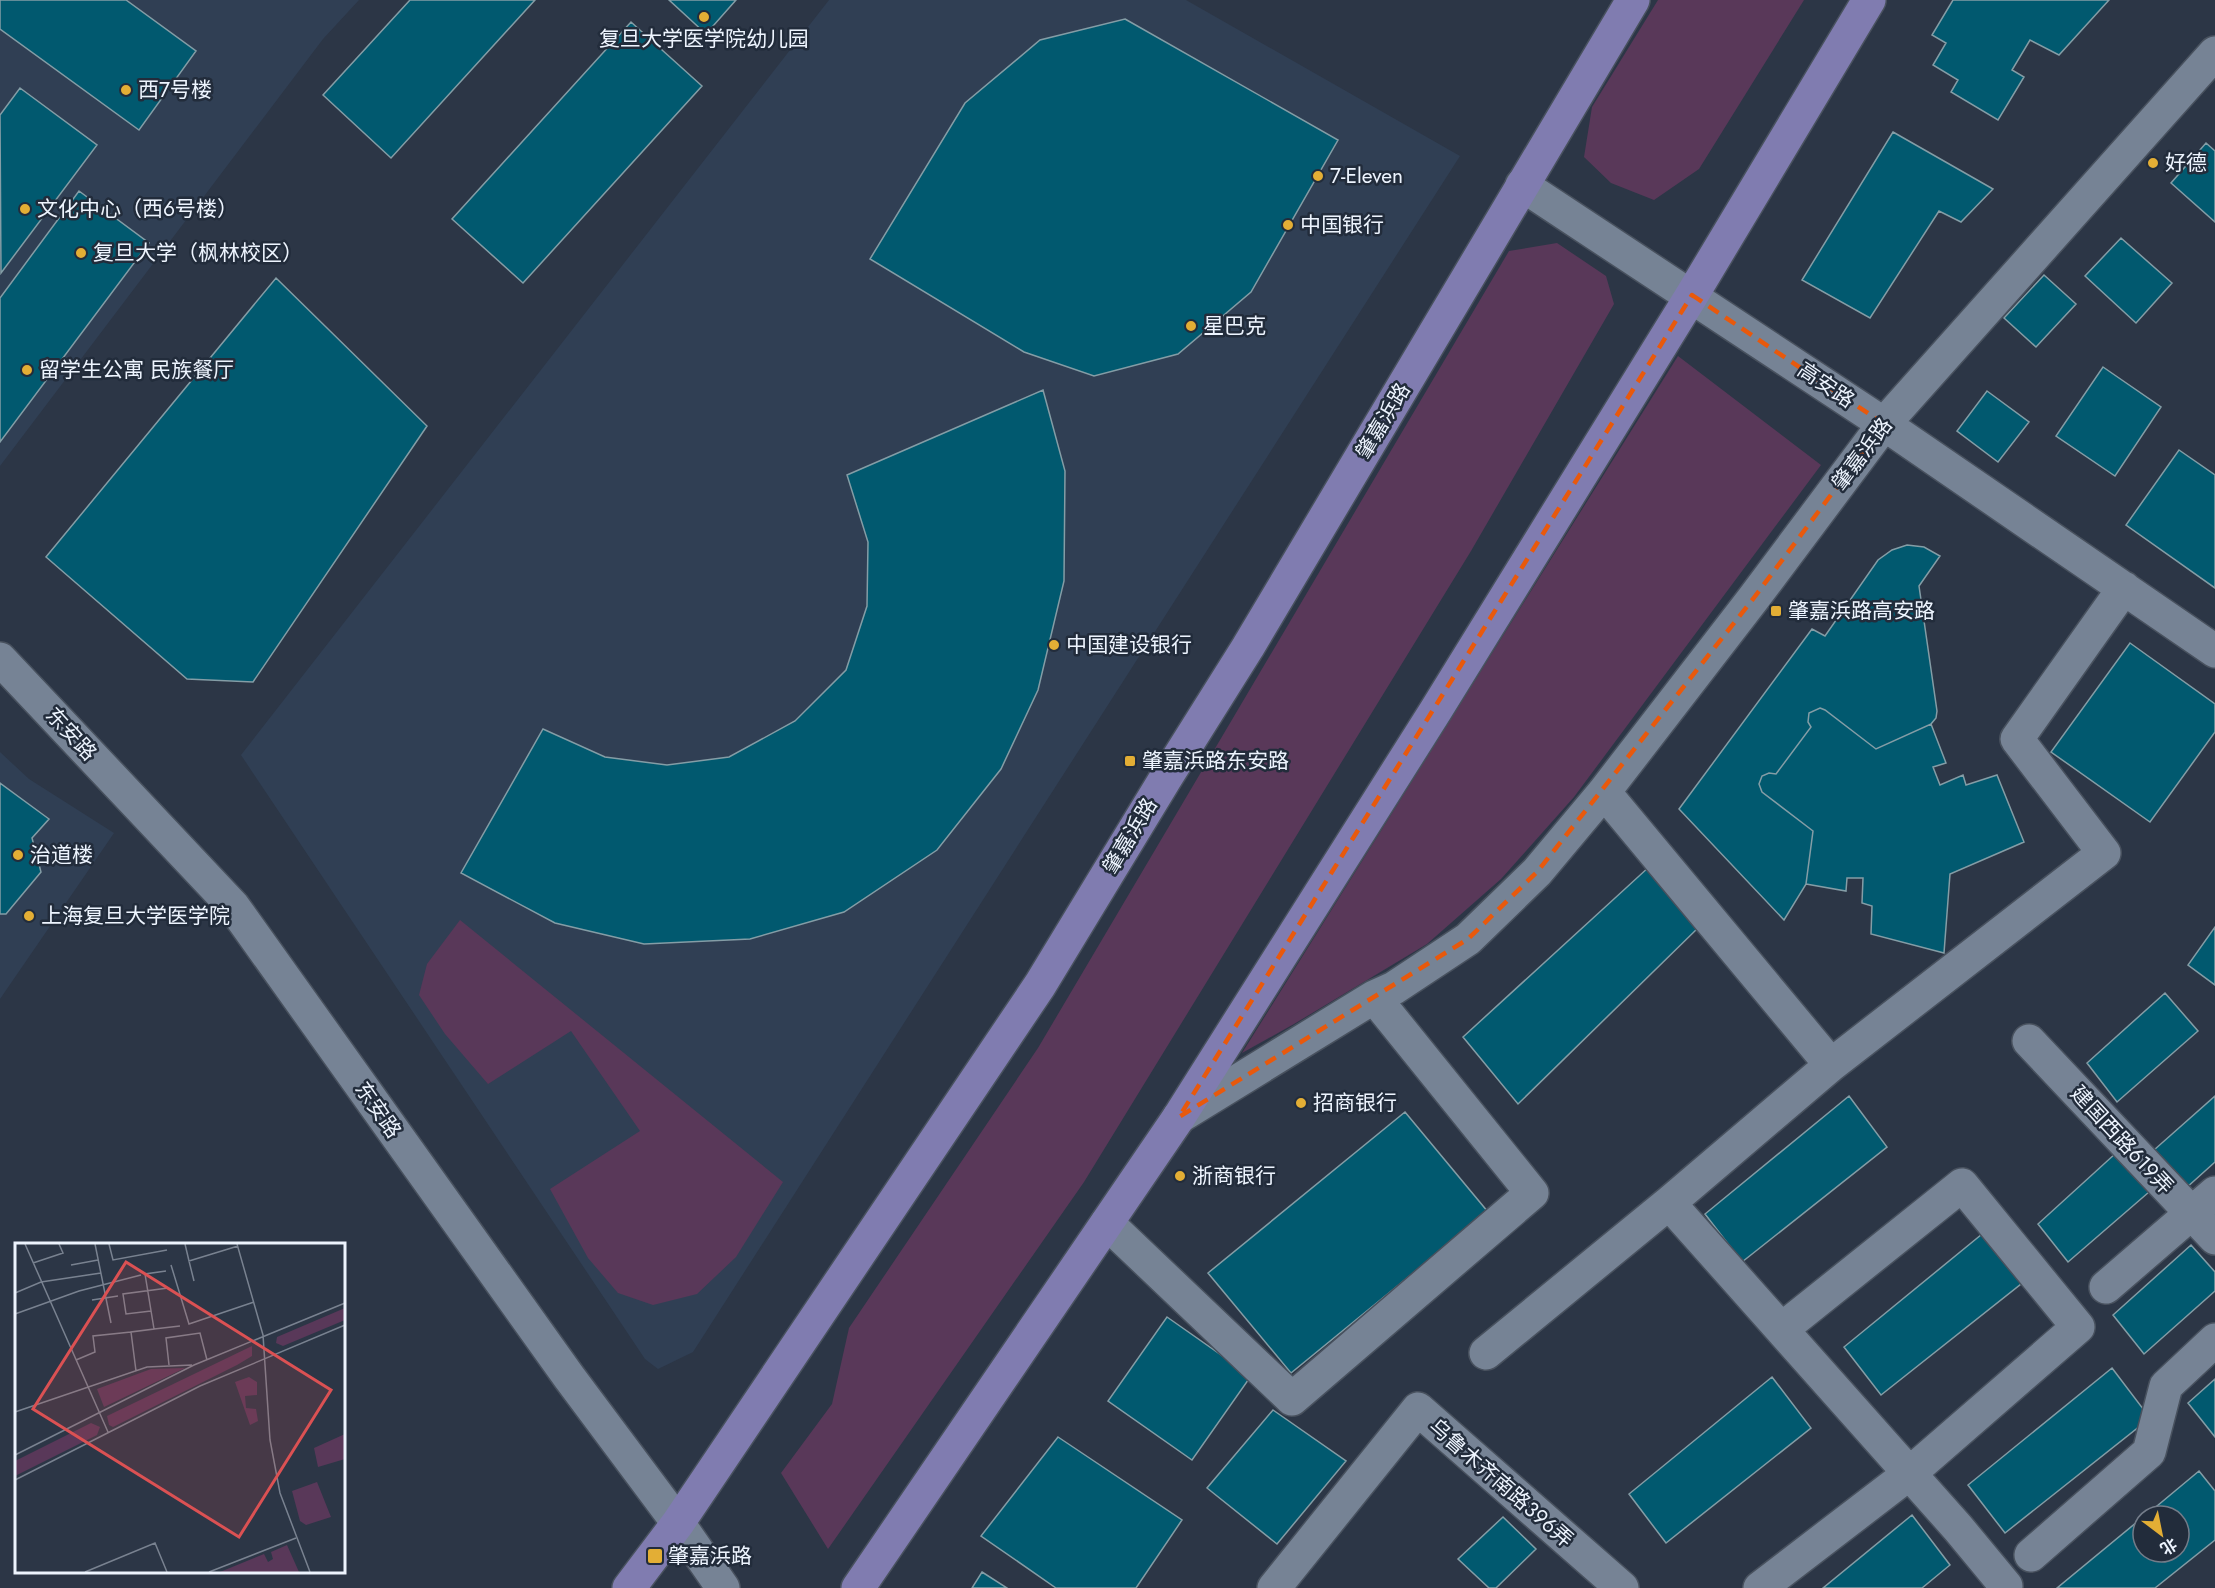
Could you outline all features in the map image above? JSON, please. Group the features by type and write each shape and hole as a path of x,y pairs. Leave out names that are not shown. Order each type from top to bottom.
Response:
{"main road":[{"name":"肇嘉浜路","path":"629,1588 678,1523 1040,985 1248,647 1634,0"},
{"name":"肇嘉浜路","path":"858,1588 1179,1117 1436,710 1692,295 1869,0"}],"street":[{"name":"肇嘉浜路","path":"1179,1117 1374,997 1394,988 1468,939 1538,872 1604,792 1884,424 2215,53"},
{"name":"高安路","path":"1522,185 1692,295 1884,424 2215,651"},
{"path":"1486,1353 1832,1065 2104,853 2017,739 2124,588"},
{"name":"东安路","path":"0,659 233,906 569,1377 678,1523 723,1588"},
{"path":"1604,792 1832,1065"},
{"path":"1107,1223 1292,1399 1532,1192 1374,997"},
{"name":"建国西路619弄","path":"2029,1041 2203,1203 2215,1238"},
{"path":"1760,1588 1910,1473 2078,1327 1962,1185 1782,1329"},
{"path":"1669,1203 1910,1473 2006,1586 2004,1588"},
{"path":"2106,1287 2203,1203"},
{"path":"2031,1555 2150,1452 2166,1386 2215,1340"},
{"name":"乌鲁木齐南路396弄","path":"1274,1588 1418,1409 1622,1588"}],"highlighted area":[{"path":"1692,295 1884,424 1753,599 1537,872 1468,939 1179,1117"}],"shaded area":[{"name":"复旦大学（枫林校区）","path":"0,0 359,0 323,39 0,466"},
{"path":"829,0 1186,0 1460,156 693,1352 658,1369 645,1359 241,755"},
{"path":"1658,0 1804,0 1699,169 1654,200 1611,183 1584,157 1592,107"},
{"path":"1557,243 1606,276 1614,304 1471,551 1084,1182 828,1549 781,1473 832,1404 849,1328 1038,1048 1509,251"},
{"path":"1678,356 1821,465 1574,797 1501,879 1427,944 1242,1053"},
{"name":"上海复旦大学医学院","path":"0,752 29,779 114,833 0,999"},
{"path":"460,920 783,1182 736,1257 697,1294 653,1305 618,1293 588,1258 550,1189 640,1131 571,1031 488,1084 445,1034 419,995 427,964"}],"building":[{"name":"西7号楼","path":"0,0 126,0 196,51 139,130 0,29"},
{"path":"410,0 535,0 391,158 323,95"},
{"name":"复旦大学医学院幼儿园","path":"669,0 736,0 706,34"},
{"path":"1953,0 2109,0 2059,55 2030,40 2012,70 2024,77 1998,120 1951,92 1958,80 1933,65 1946,43 1932,35"},
{"path":"1125,19 1338,140 1251,292 1178,354 1094,376 1024,352 870,259 965,103 1040,40"},
{"path":"631,22 702,86 523,283 452,219"},
{"name":"文化中心（西6号楼）","path":"20,88 97,145 1,273 0,115"},
{"path":"1893,132 1993,189 1961,222 1939,211 1870,318 1802,280"},
{"path":"2206,143 2215,151 2215,222 2171,183"},
{"name":"留学生公寓 民族餐厅","path":"79,191 149,243 0,442 0,298"},
{"path":"2121,238 2172,283 2136,323 2085,276"},
{"path":"2044,275 2076,304 2036,347 2004,318"},
{"path":"276,278 427,426 253,682 187,679 46,557"},
{"path":"2103,367 2161,407 2115,476 2056,436"},
{"path":"1043,390 1065,471 1064,581 1038,690 1001,769 937,850 844,912 750,939 644,944 555,923 461,873 543,729 605,757 667,765 729,757 795,721 846,670 867,606 868,542 847,475"},
{"path":"1987,391 2029,422 1998,462 1957,431"},
{"path":"2179,450 2215,475 2215,588 2126,525"},
{"path":"1907,545 1924,547 1940,556 1919,586 1937,711 1936,718 1931,724 1946,763 1933,767 1940,785 1963,775 1966,785 1997,775 2024,842 1950,874 1944,953 1871,934 1872,906 1862,903 1863,878 1847,878 1846,891 1806,884 1784,920 1679,809 1812,629 1825,636 1878,560 1892,550"},
{"path":"2130,643 2215,704 2215,732 2150,822 2051,752"},
{"path":"1820,708 1876,749 1931,724 1946,763 1933,767 1940,785 1963,775 1966,785 1997,775 2024,842 1950,874 1944,953 1871,934 1872,906 1862,903 1863,878 1847,878 1846,891 1806,884 1813,831 1762,792 1759,784 1762,776 1769,773 1776,774 1811,727 1808,722 1809,713"},
{"name":"治道楼","path":"0,783 49,819 32,838 41,872 6,914 0,914"},
{"path":"1650,866 1699,927 1518,1104 1463,1037"},
{"path":"2215,927 2215,985 2188,965"},
{"path":"2165,993 2198,1031 2117,1102 2087,1063"},
{"path":"1849,1096 1887,1147 1742,1262 1705,1214"},
{"path":"2215,1096 2215,1162 2185,1189 2154,1150"},
{"path":"1405,1112 1488,1212 1291,1373 1208,1273"},
{"path":"2116,1153 2149,1192 2068,1262 2038,1224"},
{"path":"1987,1230 2026,1280 1881,1395 1844,1347"},
{"path":"2191,1245 2215,1272 2215,1291 2144,1354 2113,1315"},
{"path":"1167,1317 1251,1376 1192,1460 1108,1401"},
{"path":"2112,1368 2150,1418 2005,1533 1968,1485"},
{"path":"1772,1377 1811,1428 1666,1543 1629,1494"},
{"path":"2215,1379 2215,1437 2188,1403"},
{"path":"1273,1410 1346,1461 1277,1544 1207,1488"},
{"path":"1058,1437 1182,1520 1136,1588 1056,1588 981,1536"},
{"path":"2199,1471 2215,1491 2215,1540 2191,1559 2191,1504 2159,1504"},
{"path":"1912,1515 1950,1565 1922,1588 1823,1588"},
{"path":"1503,1517 1536,1549 1496,1588 1489,1588 1458,1559"},
{"path":"2131,1527 2131,1564 2185,1564 2155,1588 2057,1588"},
{"path":"982,1572 1007,1588 972,1588"}],"place":[{"name":"复旦大学医学院幼儿园","path":"704,17"},
{"name":"西7号楼","path":"126,90"},
{"name":"好德","path":"2153,163"},
{"name":"7-Eleven","path":"1318,176"},
{"name":"文化中心（西6号楼）","path":"25,209"},
{"name":"中国银行","path":"1288,225"},
{"name":"复旦大学（枫林校区）","path":"81,253"},
{"name":"星巴克","path":"1191,326"},
{"name":"留学生公寓 民族餐厅","path":"27,370"},
{"name":"肇嘉浜路高安路","path":"1776,611"},
{"name":"中国建设银行","path":"1054,645"},
{"name":"肇嘉浜路东安路","path":"1130,761"},
{"name":"治道楼","path":"18,855"},
{"name":"上海复旦大学医学院","path":"29,916"},
{"name":"招商银行","path":"1301,1103"},
{"name":"浙商银行","path":"1180,1176"},
{"name":"肇嘉浜路","path":"655,1556"}]}
